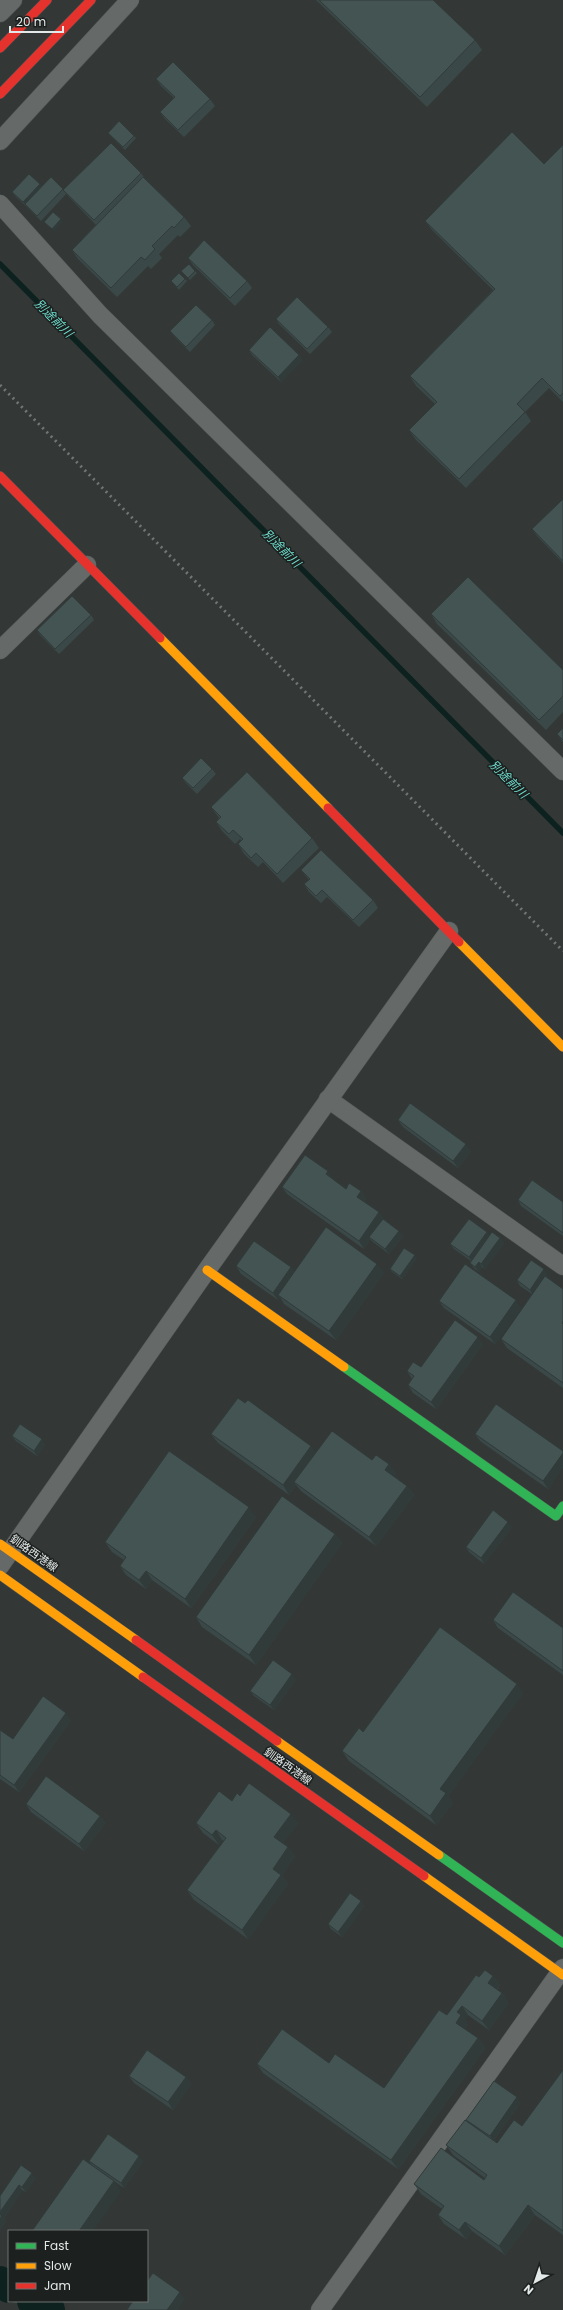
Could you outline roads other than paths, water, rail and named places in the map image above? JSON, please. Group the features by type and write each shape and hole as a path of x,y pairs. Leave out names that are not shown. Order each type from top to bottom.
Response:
{"main road":[{"path":"0,48 47,0"},
{"path":"0,94 91,0"},
{"path":"0,476 563,1047"},
{"path":"207,1270 556,1516 563,1506"},
{"name":"釧路西港線","path":"5,1547 563,1943"},
{"name":"釧路西港線","path":"0,1575 562,1972"}],"street":[{"path":"0,13 13,0"},
{"path":"0,141 130,0"},
{"path":"0,204 100,315 563,772"},
{"path":"0,650 87,565"},
{"path":"0,1566 5,1547 207,1270 449,932"},
{"path":"328,1099 563,1266"},
{"path":"320,2310 562,1972"}],"waterway":[{"name":"別途前川","path":"0,264 563,833"},
{"path":"0,2282 8,2286"},
{"path":"35,2302 49,2310"}],"railway":[{"path":"0,385 563,951"}]}
